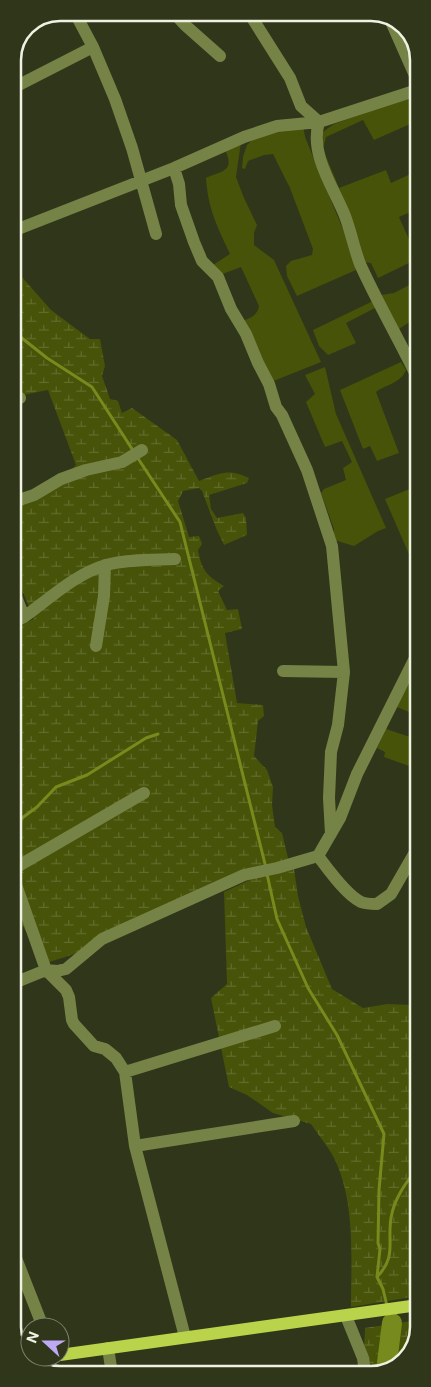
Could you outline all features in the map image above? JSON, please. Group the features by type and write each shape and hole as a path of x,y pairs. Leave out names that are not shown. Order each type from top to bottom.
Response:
{"main road":[{"path":"70,1354 410,1307"}],"street":[{"path":"80,21 115,99 156,234"},
{"path":"181,21 220,56"},
{"path":"254,21 290,78 301,106 319,122"},
{"path":"394,29 410,64"},
{"path":"21,84 93,47"},
{"path":"21,228 174,168 244,137 276,126 319,122 410,92"},
{"path":"319,122 317,140 320,156 346,217 360,263 410,360"},
{"path":"174,168 179,184 181,205 194,242 202,261 218,277 231,309 246,334 269,384 276,407 307,470 332,546 344,672 338,725 331,752 330,834"},
{"path":"21,499 86,470 122,462 142,450"},
{"path":"21,618 75,580 105,565 175,559"},
{"path":"96,646 104,596 105,565"},
{"path":"21,980 46,970 66,969 102,939 244,875 318,856 340,818 357,774 410,668"},
{"path":"283,671 344,672"},
{"path":"21,864 144,793"},
{"path":"318,856 330,873 361,902 377,904 391,894 410,861"},
{"path":"21,897 46,970 66,990 69,997 72,1020 76,1028 94,1046 105,1049 116,1058 124,1072 135,1146 185,1337"},
{"path":"124,1072 275,1026"},
{"path":"135,1146 294,1121"},
{"path":"21,1271 39,1317"},
{"path":"346,1316 363,1358 364,1366"},
{"path":"108,1348 111,1366"}],"green space":[{"path":"407,98 410,99 410,124 374,140 363,120 326,137 323,149 339,188 386,170 391,183 410,174 410,212 399,217 410,242 410,262 378,278 371,263 364,262 325,164 320,134 334,124"},
{"path":"303,125 305,137 349,244 356,270 297,296 287,276 286,266 291,261 312,255 313,249 290,188 273,154 248,161 245,169 242,168 247,145 252,140 281,127"},
{"path":"231,139 241,142 236,177 257,225 254,233 254,245 274,260 321,362 271,382 240,322 254,315 259,306 241,267 220,275 213,265 230,254 211,208 206,178 227,168 228,159 226,152"},
{"path":"21,276 51,310 90,339 100,339 105,366 102,376 110,399 118,401 122,413 132,408 177,440 199,481 229,472 249,478 247,483 209,495 211,509 217,518 243,513 246,518 247,535 224,545 202,491 199,488 183,491 178,501 189,537 199,536 202,544 198,550 203,568 213,579 224,586 218,591 227,610 238,609 242,629 225,633 237,703 263,705 264,716 258,721 254,756 267,770 273,787 272,805 275,827 282,833 289,862 244,875 84,951 40,965 31,940 21,923 21,625 34,619 21,587 21,503 52,491 76,465 48,390 21,395"},
{"path":"410,285 410,322 399,329 381,295 394,293"},
{"path":"373,301 375,308 346,323 356,343 328,355 319,346 313,330"},
{"path":"401,362 406,370 401,378 376,392 399,453 377,461 370,446 363,449 340,390"},
{"path":"325,367 336,414 386,528 354,546 334,540 334,529 321,493 324,489 346,480 343,468 352,462 342,441 325,447 306,402 315,394 305,375"},
{"path":"410,489 410,557 385,499"},
{"path":"410,680 410,712 397,707"},
{"path":"386,729 410,737 410,764 409,766 384,757 385,752 377,748"},
{"path":"294,869 298,896 306,927 332,989 363,1008 388,1004 410,1005 410,1297 351,1307 351,1230 349,1210 346,1191 333,1156 311,1124 273,1113 247,1095 229,1087 211,998 227,984 224,892 256,877"},
{"path":"410,1321 408,1339 402,1351 386,1363 371,1366 363,1366 365,1328"}],"waterway":[{"path":"21,337 47,358 92,387 134,452"},
{"path":"137,457 180,522 266,868"},
{"path":"21,819 37,807 56,787 87,775 146,738 158,734"},
{"path":"267,874 277,919 308,988 337,1035 384,1134 379,1190 378,1243 380,1249 377,1277 383,1289 387,1306"},
{"path":"377,1277 389,1256 391,1218 395,1204 410,1178"},
{"path":"389,1312 392,1323"},
{"path":"387,1362 392,1323"}]}
